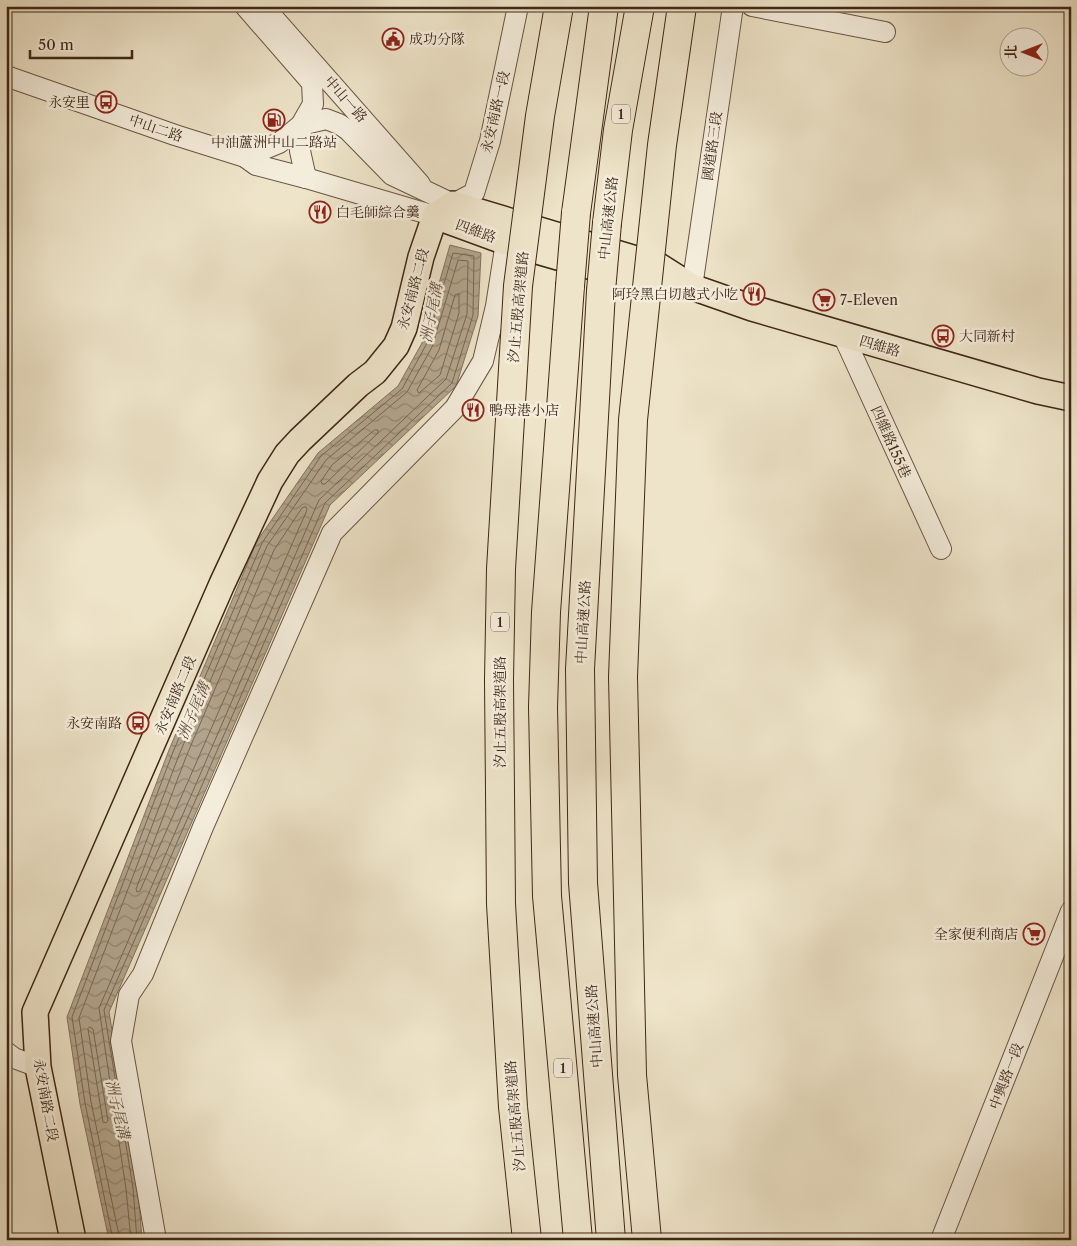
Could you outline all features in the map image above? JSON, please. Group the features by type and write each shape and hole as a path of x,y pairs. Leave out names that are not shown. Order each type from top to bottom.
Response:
{"highway":[{"name":"汐止五股高架道路","path":"526,1240 513,1107 501,904 499,680 501,578 518,286 540,116 559,6"},
{"name":"1","path":"578,1240 547,896 543,707 546,612 576,213 604,6"},
{"name":"中山高速公路","path":"611,1240 583,883 580,668 601,291 607,223 618,130 640,6"},
{"path":"647,1240 632,1075 624,667 633,420 662,145 682,6"}],"main road":[{"name":"四維路","path":"438,204 506,242 658,286 692,287"},
{"name":"四維路","path":"438,204 658,266 692,287 752,308 1038,391 1071,398"},
{"name":"永安南路二段","path":"73,1240 38,1068 35,1012 222,584 270,481 287,454 358,385 375,372 396,346 404,328 421,257 438,204"}],"street":[{"name":"中山一路","path":"244,6 312,83 313,104 301,125 279,143 245,157"},
{"name":"中山一路","path":"263,6 438,204"},
{"name":"永安南路一段","path":"438,204 474,193 490,141 518,6"},
{"name":"國道路三段","path":"692,287 733,6"},
{"path":"752,6 885,32"},
{"name":"中山二路","path":"6,76 175,135 245,157 256,165 306,178 438,204"},
{"name":"中山一路","path":"301,125 326,119 339,124 348,130 392,175 438,204"},
{"path":"301,125 300,152 306,178"},
{"path":"156,1240 120,1041 129,995 143,974 210,808 332,533 454,408 483,361 496,306 506,242"},
{"name":"四維路155巷","path":"843,335 941,549"},
{"name":"中興路一段","path":"941,1240 1071,912"},
{"path":"6,1052 14,1058 38,1068"}],"water":[{"name":"洲子尾溝","path":"450,245 481,253 478,316 456,386 330,505 109,1012 138,1187 142,1240 109,1240 80,1104 67,1017 169,750 257,541 318,453 398,386 422,343"}],"place":[{"name":"成功分隊","path":"393,39"},
{"name":"永安里","path":"106,102"},
{"name":"中油蘆洲中山二路站","path":"274,120"},
{"name":"白毛師綜合羹","path":"320,212"},
{"name":"阿玲黑白切越式小吃","path":"754,294"},
{"name":"7-Eleven","path":"824,300"},
{"name":"大同新村","path":"943,336"},
{"name":"鴨母港小店","path":"473,410"},
{"name":"永安南路","path":"138,723"},
{"name":"全家便利商店","path":"1034,934"}]}
